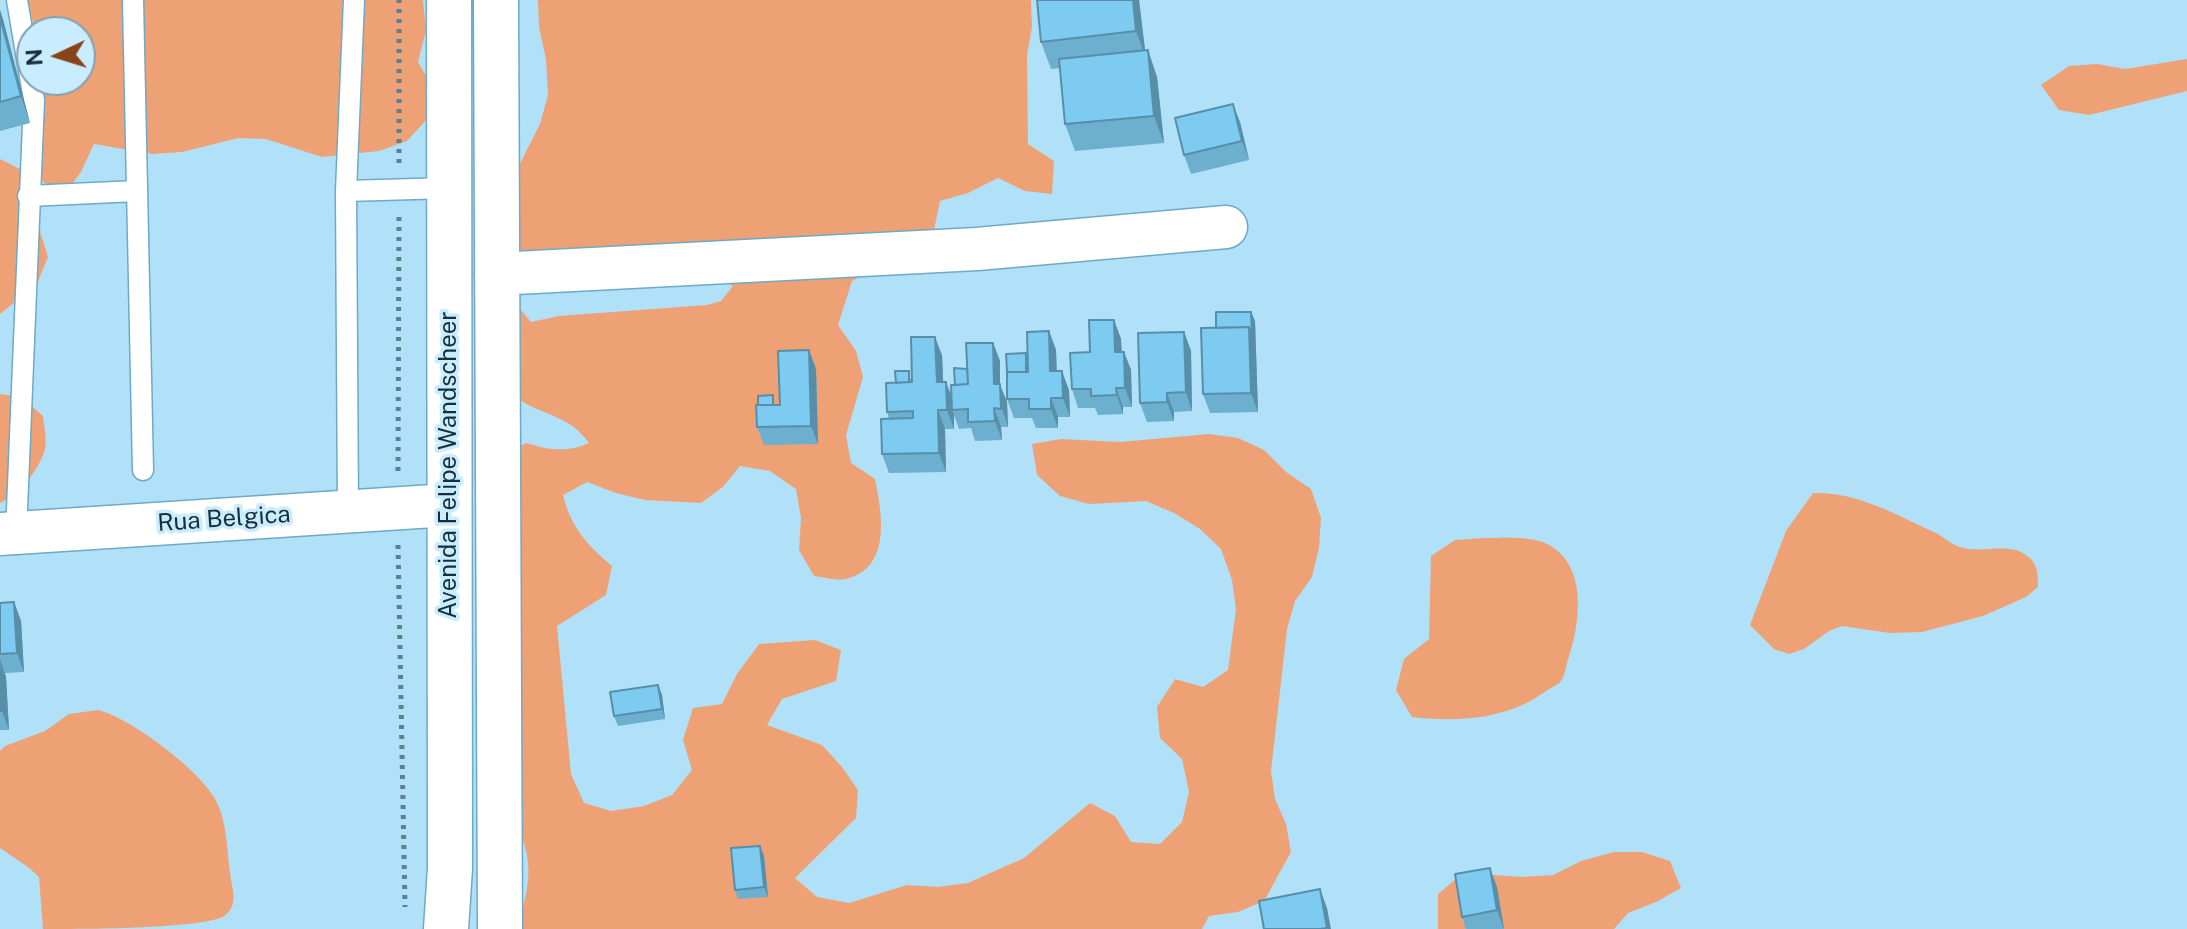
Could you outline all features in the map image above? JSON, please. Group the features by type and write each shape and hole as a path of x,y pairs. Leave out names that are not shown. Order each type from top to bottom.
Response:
{"main road":[{"name":"Avenida Felipe Wandscheer","path":"446,929 450,868 449,0"},
{"name":"Avenida Felipe Wandscheer","path":"496,0 500,929"}],"street":[{"path":"496,274 977,249 1226,227"},
{"name":"Rua Belgica","path":"8,534 449,505"}],"lane":[{"path":"8,534 34,100 17,0"},
{"path":"133,0 143,470"},
{"path":"348,511 346,191 354,0"},
{"path":"346,191 449,188"},
{"path":"28,196 137,191"}],"path":[{"path":"399,0 398,508 405,913"}],"shaded area":[{"path":"28,0 423,0 426,30 418,62 433,88 428,118 407,141 379,151 322,157 266,139 238,138 182,152 153,154 94,144 81,172 63,196 41,180 36,164 42,96 96,96 96,16 32,16"},
{"path":"538,0 1031,0 1032,27 1027,55 1028,144 1054,161 1052,194 1025,191 998,178 968,193 940,201 932,240 852,281 838,325 856,351 863,377 846,435 851,463 875,479 881,523 877,551 871,564 861,573 846,579 814,576 799,550 801,518 796,489 770,471 740,466 723,487 701,503 645,500 587,482 563,495 581,535 612,566 606,595 557,626 571,774 584,803 611,811 644,806 672,795 692,770 683,740 693,708 722,704 737,674 759,644 815,640 841,650 836,681 782,699 767,725 822,745 858,790 856,818 795,878 817,897 849,903 907,885 938,887 968,883 1024,858 1090,803 1115,816 1131,842 1160,844 1182,822 1189,792 1182,759 1160,738 1157,707 1175,679 1203,687 1228,670 1236,609 1232,580 1221,549 1200,529 1174,513 1146,501 1089,504 1060,496 1037,475 1032,444 1061,439 1120,442 1209,434 1238,438 1264,450 1286,472 1311,489 1321,518 1319,548 1312,577 1295,601 1287,629 1271,771 1275,799 1286,824 1291,852 1264,901 1238,912 1209,916 1202,929 518,929 525,899 528,861 514,820 513,450 526,443 558,449 589,443 563,420 514,396 516,304 531,322 559,316 707,305 721,301 733,286 719,277 518,281 504,195 540,124 548,95"},
{"path":"2187,59 2187,91 2089,115 2059,110 2041,85 2069,66 2097,64 2125,69"},
{"path":"0,159 24,171 37,198 39,228 48,257 37,284 0,314"},
{"path":"0,394 21,397 43,416 46,441 33,473 15,494 0,503"},
{"path":"1813,493 1845,496 1875,505 1960,547 2019,551 2035,565 2038,587 2026,597 1983,616 1922,632 1890,633 1842,626 1829,631 1804,649 1789,654 1774,649 1750,625 1786,531"},
{"path":"1515,538 1545,543 1559,552 1569,565 1575,580 1578,614 1563,677 1558,684 1531,701 1499,713 1464,719 1412,717 1396,690 1404,659 1429,639 1431,556 1455,540"},
{"path":"98,710 129,724 167,750 212,794 224,823 233,891 232,907 223,917 164,926 43,929 39,877 0,848 0,751 5,746 45,731 69,714"},
{"path":"1614,852 1642,852 1670,861 1681,888 1628,913 1614,929 1438,929 1438,894 1463,873 1522,877 1553,875 1581,861"}],"building":[{"path":"1037,0 1133,0 1136,31 1041,42"},
{"path":"0,17 16,77 16,96 21,96 0,102"},
{"path":"1148,50 1154,116 1065,124 1059,59"},
{"path":"1233,104 1242,141 1184,155 1175,118"},
{"path":"1216,312 1251,312 1252,336 1249,327 1216,328"},
{"path":"1089,320 1114,320 1115,352 1124,352 1125,388 1116,388 1117,395 1091,396 1091,389 1072,389 1070,353 1090,352"},
{"path":"1249,327 1251,393 1203,394 1201,328"},
{"path":"1049,331 1050,371 1062,371 1063,398 1051,398 1051,409 1029,409 1029,399 1007,399 1007,372 1028,372 1027,332"},
{"path":"1184,332 1186,392 1167,393 1167,402 1140,403 1138,333"},
{"path":"911,337 935,337 937,382 946,382 947,410 938,410 939,453 882,454 881,419 913,418 913,411 887,412 886,383 912,382"},
{"path":"966,343 993,343 994,384 1000,384 1001,409 994,408 995,421 968,422 968,409 952,410 951,385 968,384"},
{"path":"809,350 811,426 757,427 756,405 780,405 778,351"},
{"path":"1026,353 1026,372 1007,372 1006,354"},
{"path":"954,368 967,369 968,384 955,385"},
{"path":"895,371 909,371 909,382 896,383"},
{"path":"773,395 773,405 758,405 758,396"},
{"path":"14,602 17,653 0,654 0,603"},
{"path":"0,669 2,711 0,711"},
{"path":"658,685 662,709 614,716 610,692"},
{"path":"760,846 764,887 735,890 731,848"},
{"path":"1490,868 1497,910 1462,917 1455,874"},
{"path":"1320,889 1327,928 1264,929 1259,901"}]}
